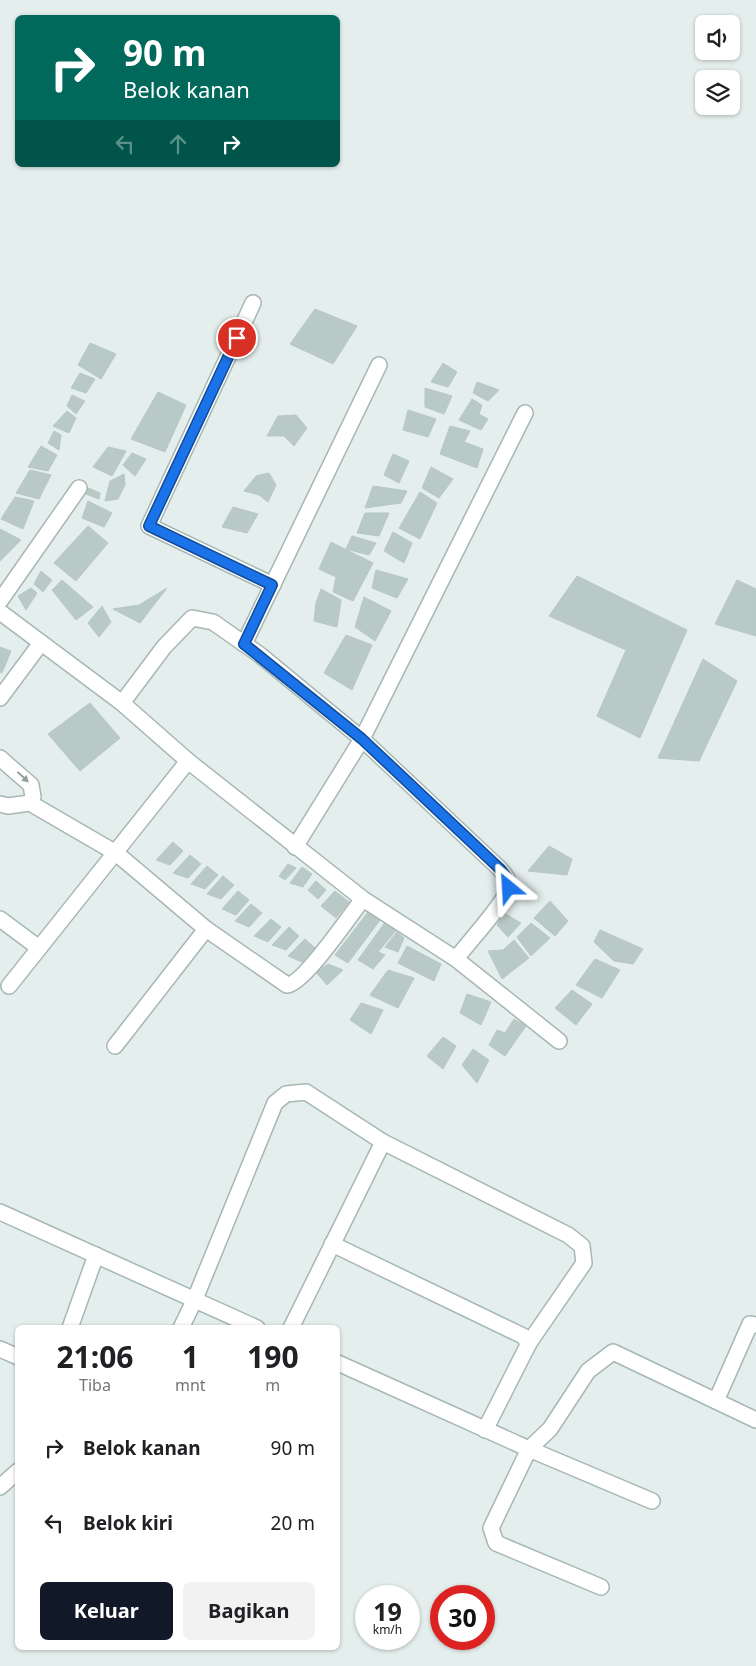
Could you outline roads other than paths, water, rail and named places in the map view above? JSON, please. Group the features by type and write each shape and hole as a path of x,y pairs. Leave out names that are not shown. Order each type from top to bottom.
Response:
{"street":[{"path":"253,303 149,526 272,585"},
{"path":"244,644 379,365"},
{"path":"295,847 362,739 525,413"},
{"path":"0,601 79,488"},
{"path":"0,612 122,703 188,761 362,899 456,959 559,1041"},
{"path":"122,703 164,647 192,618 213,622 244,644 362,739 496,865 508,879 509,888 503,900 456,959"},
{"path":"0,698 41,644"},
{"path":"0,758 31,785 33,796 30,803"},
{"path":"9,986 188,761"},
{"path":"0,804 8,806 30,803 116,853 206,929 280,982 292,985 312,966 362,899"},
{"path":"0,919 39,948"},
{"path":"115,1046 206,929"},
{"path":"182,1325 195,1300 275,1103 286,1094 306,1092 383,1142 568,1235 582,1246 584,1263 529,1343 485,1430"},
{"path":"292,1325 383,1142"},
{"path":"0,1212 250,1325"},
{"path":"332,1244 523,1336 529,1343"},
{"path":"71,1325 96,1255"},
{"path":"716,1401 750,1324 756,1325"},
{"path":"0,1349 15,1356"},
{"path":"601,1587 496,1543 491,1528 529,1449 550,1429 588,1372 613,1352 756,1420"},
{"path":"340,1365 485,1430 652,1501"},
{"path":"0,1487 15,1476"}]}
